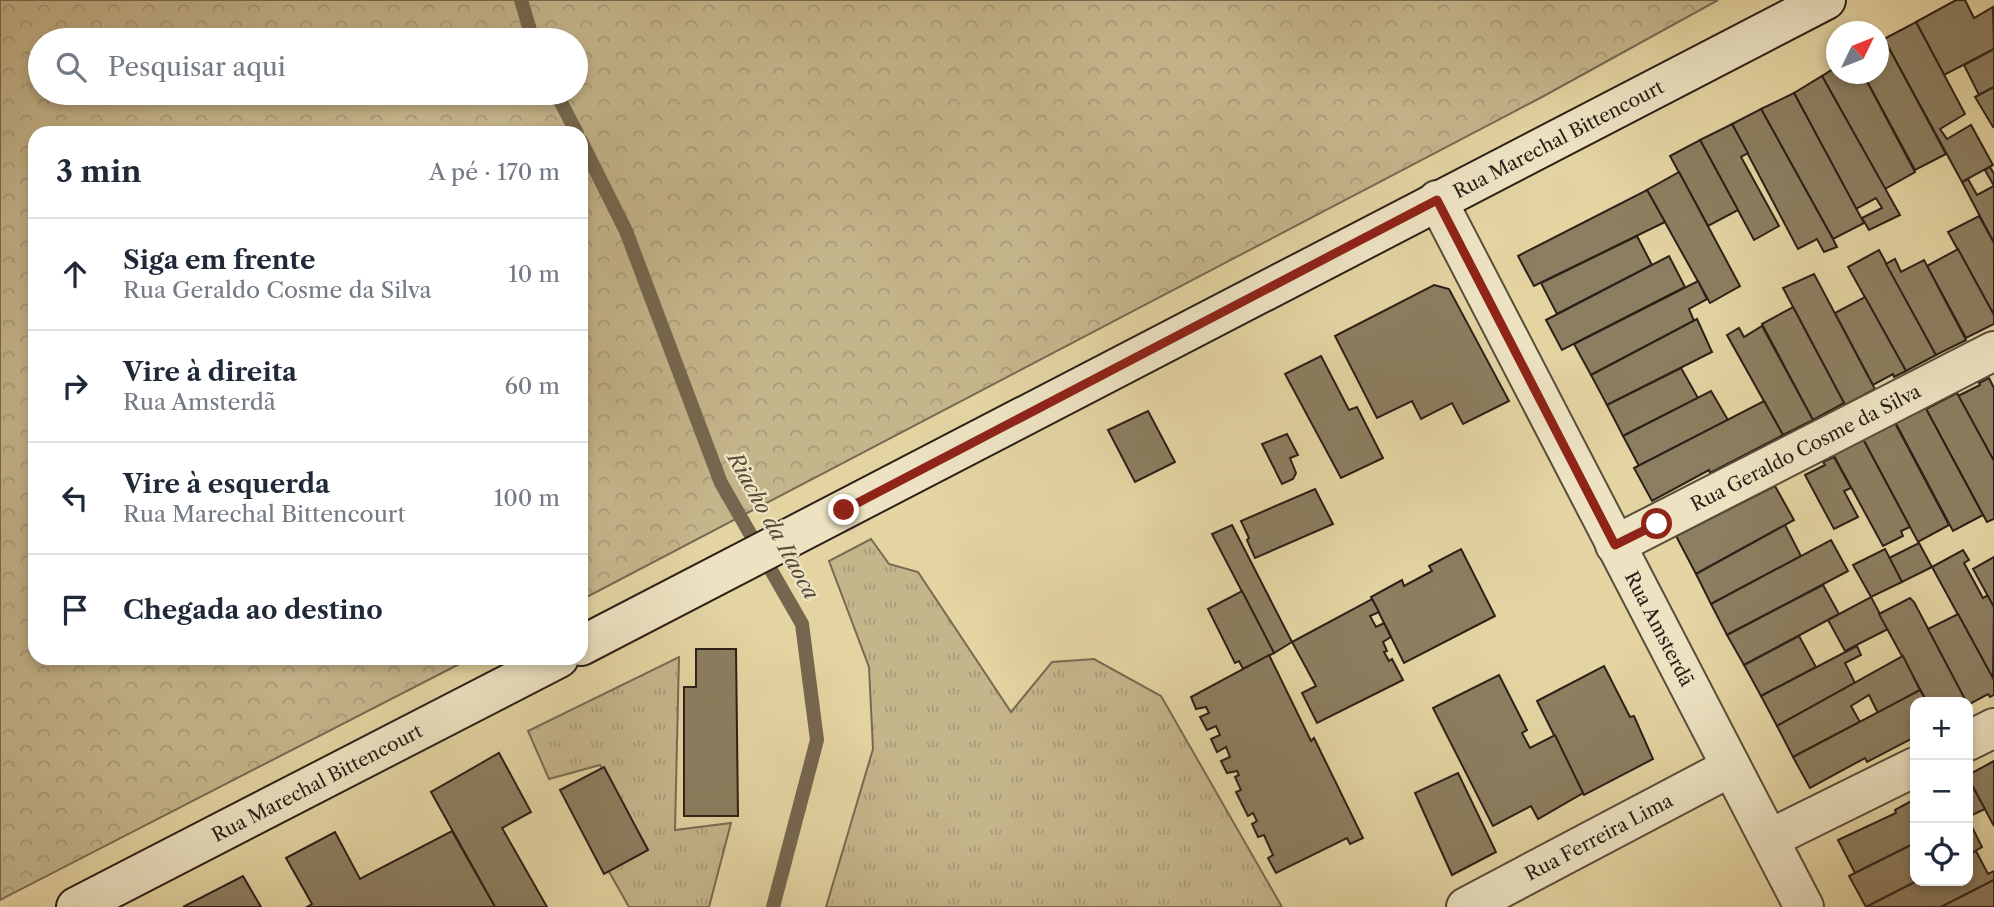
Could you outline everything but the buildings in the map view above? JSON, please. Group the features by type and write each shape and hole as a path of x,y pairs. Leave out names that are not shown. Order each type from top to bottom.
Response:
{"main road":[{"name":"Rua Marechal Bittencourt","path":"588,642 1826,0"},
{"name":"Rua Amsterdã","path":"1437,200 1804,907"},
{"name":"Rua Geraldo Cosme da Silva","path":"1615,545 1994,351"},
{"name":"Rua Marechal Bittencourt","path":"76,907 545,665"},
{"path":"1973,738 1994,728"},
{"name":"Rua Ferreira Lima","path":"1466,907 1731,767"},
{"path":"1769,839 1910,769"}],"green space":[{"path":"0,0 1718,0 1542,97 588,596 588,126 28,126 28,665 457,665 0,900"},
{"path":"871,539 889,564 918,572 1011,712 1052,662 1094,659 1161,696 1282,907 826,907 873,749 869,667 829,561"},
{"path":"679,657 675,830 731,823 709,907 629,907 608,870 648,849 600,765 549,779 528,731"}],"waterway":[{"name":"Riacho da Itaoca","path":"521,0 529,28"},
{"name":"Riacho da Itaoca","path":"562,105 573,126"},
{"name":"Riacho da Itaoca","path":"588,155 626,231 721,483 802,624 817,740 773,907"}],"route":[{"path":"844,510 1437,200 1615,545 1657,524"}]}
